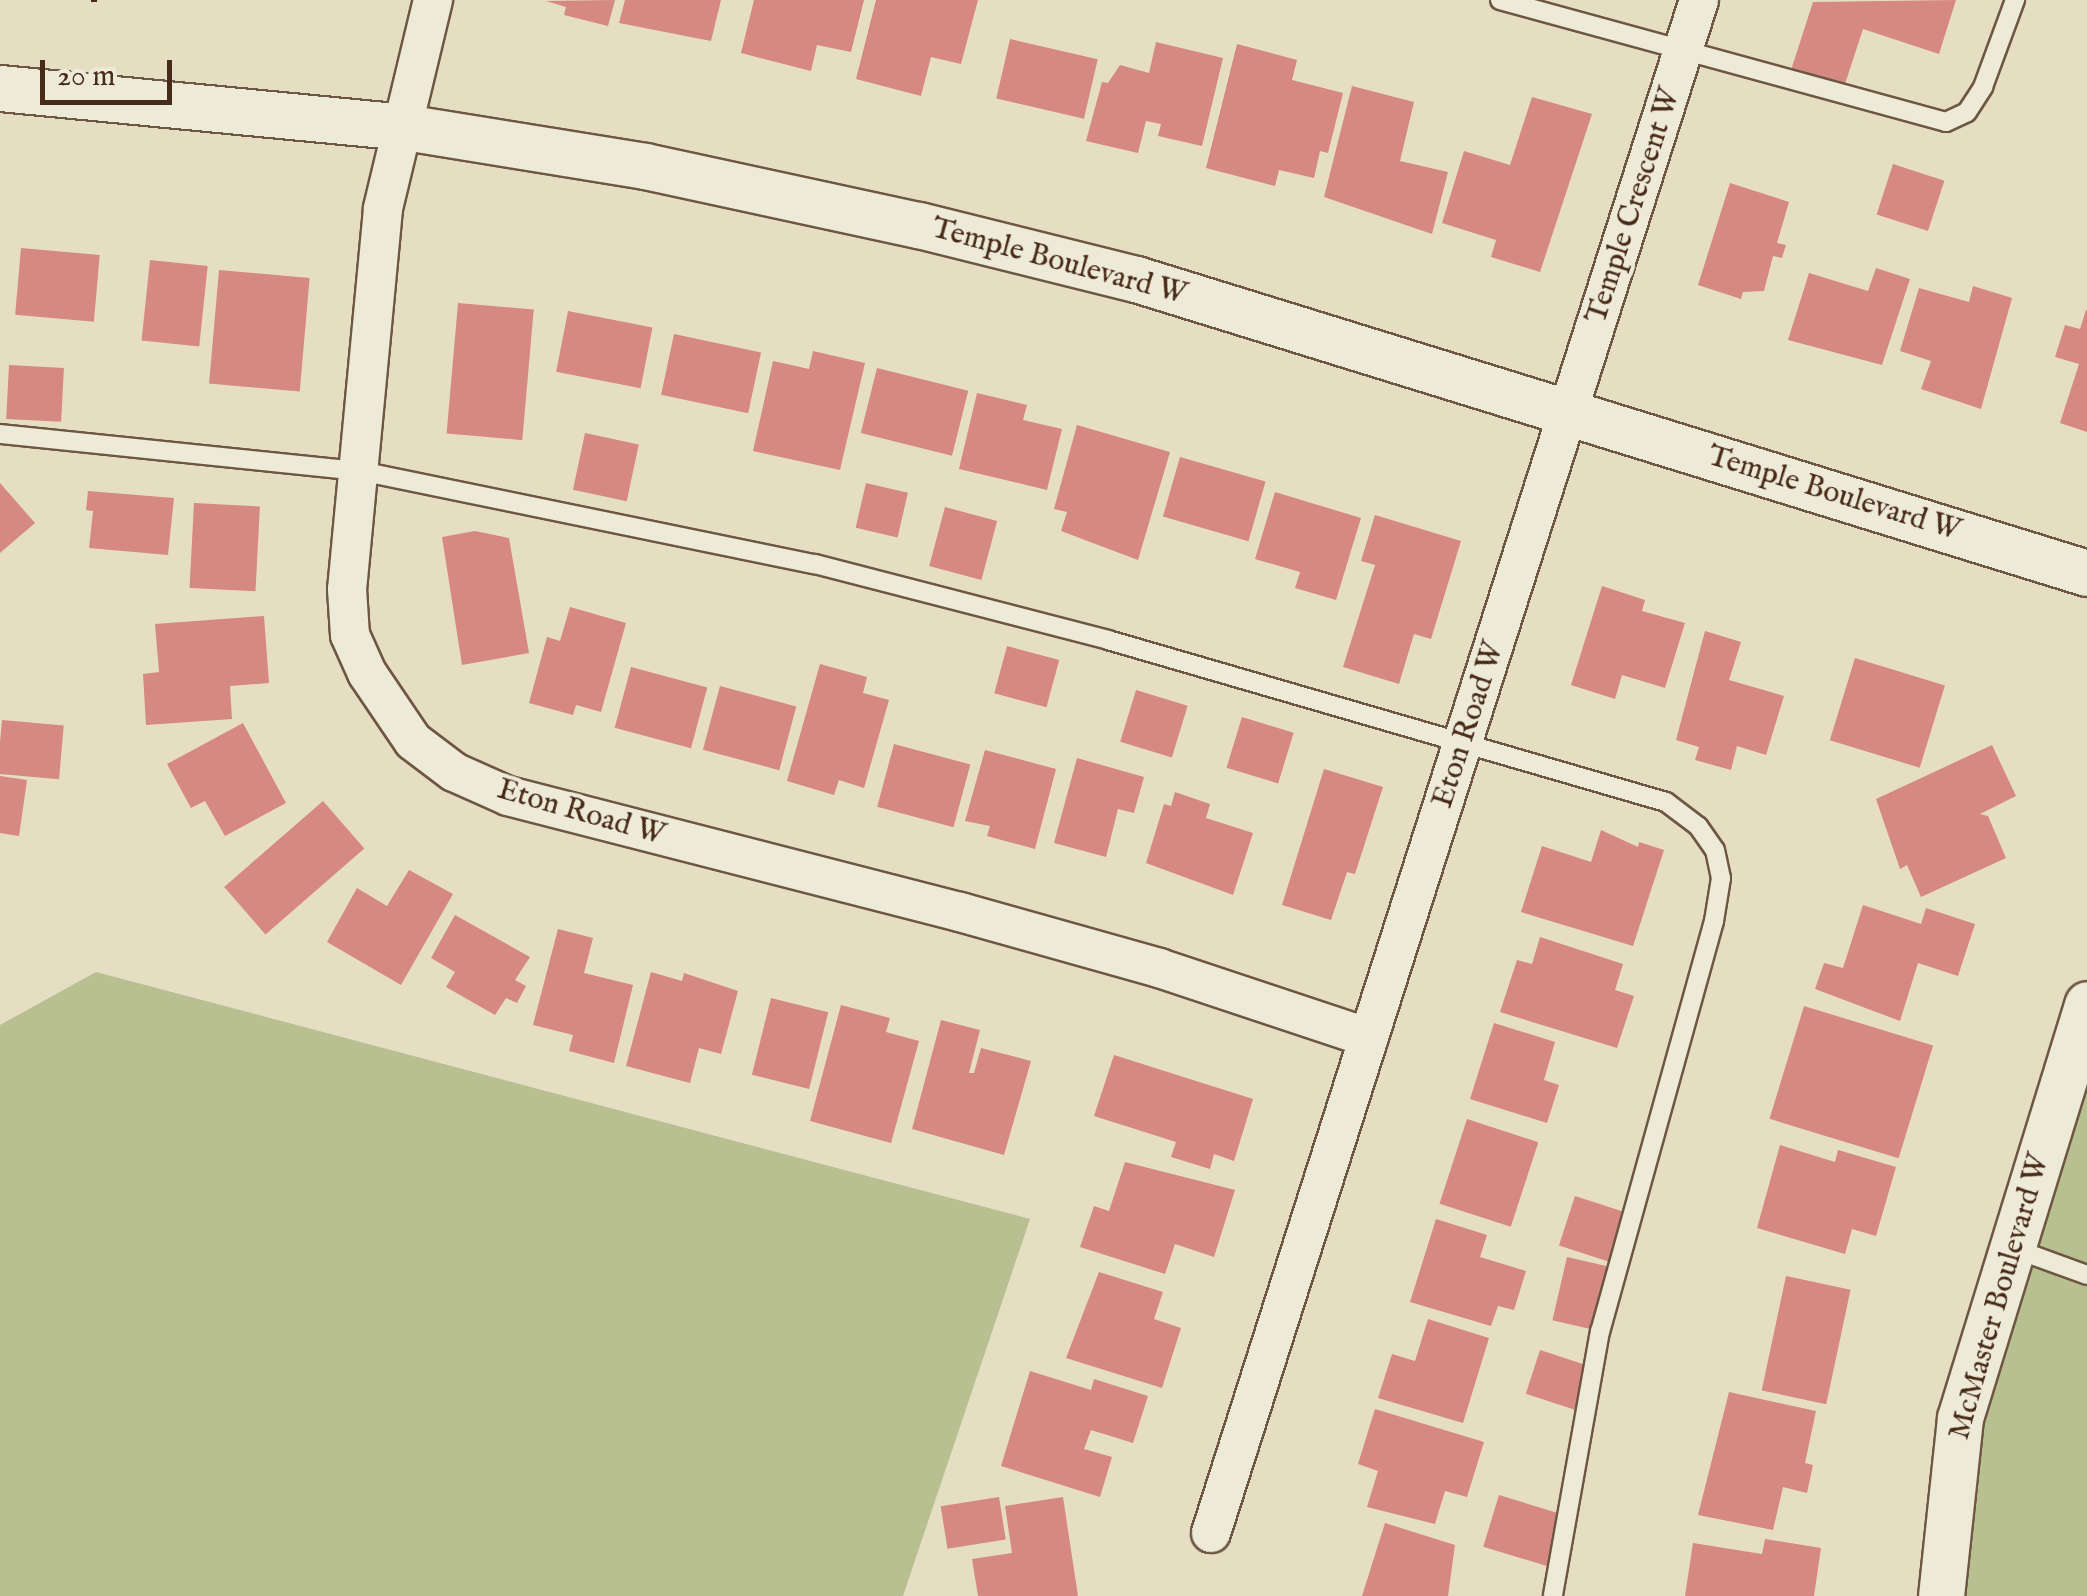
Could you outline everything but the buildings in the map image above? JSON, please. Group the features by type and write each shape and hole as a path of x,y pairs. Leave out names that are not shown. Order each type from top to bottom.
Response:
{"street":[{"path":"398,126 432,0"},
{"name":"Temple Crescent W","path":"1569,412 1700,0"},
{"name":"Temple Boulevard W","path":"0,88 398,126 644,166 919,225 1136,279 2087,573"},
{"name":"Eton Road W","path":"398,126 383,209 346,589 350,635 386,708 413,741 454,772 508,796 1159,968 1369,1038"},
{"name":"Eton Road W","path":"1211,1533 1569,412"},
{"name":"McMaster Boulevard W","path":"1941,1596 1960,1418 2087,1004"}],"lane":[{"path":"1500,0 1946,122 1967,112 1982,87 2015,0"},
{"path":"0,434 360,470 815,564 1108,640 1666,802 1698,826 1715,850 1721,878 1600,1331 1553,1596"},
{"path":"2011,1247 2087,1275"}],"green space":[{"path":"96,972 1030,1219 903,1596 0,1596 0,1025"},
{"path":"2087,1004 2087,1596 1947,1596 1960,1418"}]}
